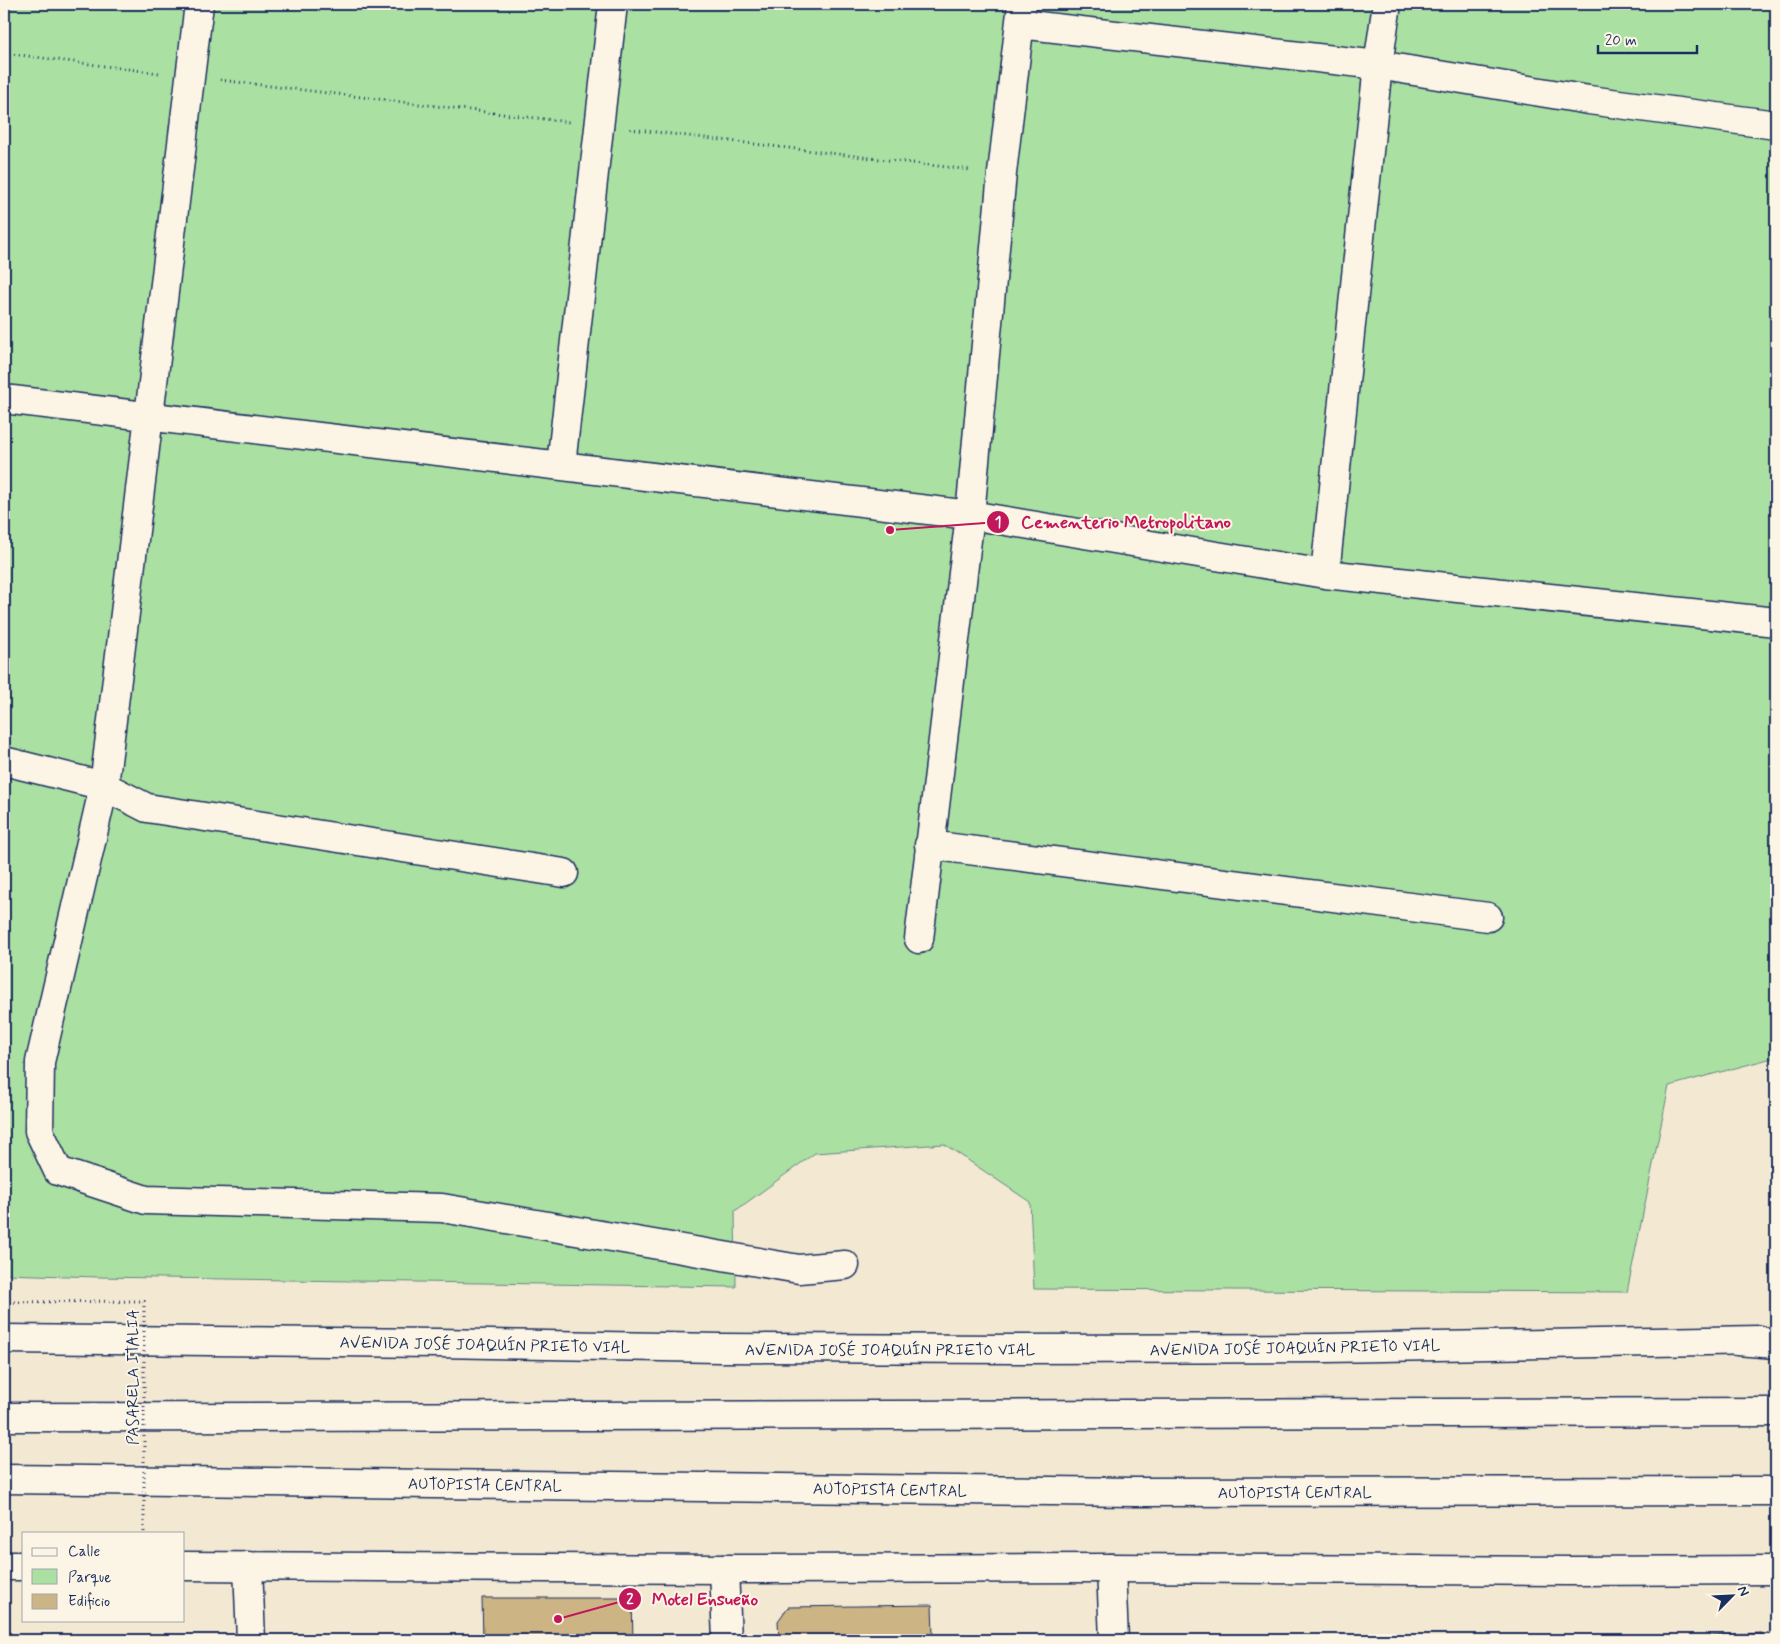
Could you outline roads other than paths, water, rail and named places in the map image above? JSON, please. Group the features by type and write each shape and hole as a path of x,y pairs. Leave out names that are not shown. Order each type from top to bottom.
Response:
{"main road":[{"path":"199,4 104,786 40,1062 39,1131 58,1171 146,1200 442,1208 800,1269 845,1265"},
{"path":"561,465 614,4"},
{"path":"1325,574 1378,65 1387,4"},
{"path":"919,939 970,515 1002,173 1021,14 1378,65 1590,100 1776,125"},
{"path":"4,399 970,515 1325,574 1776,622"},
{"path":"4,761 104,786 147,808 564,873"},
{"path":"929,845 1488,917"},
{"name":"AVENIDA JOSÉ JOAQUÍN PRIETO VIAL","path":"4,1339 448,1343 720,1348 1008,1349 1327,1348 1776,1340"},
{"path":"1737,1341 1776,1344"},
{"path":"4,1417 276,1418 1776,1412"},
{"name":"AUTOPISTA CENTRAL","path":"4,1479 1124,1492 1776,1491"},
{"path":"4,1491 80,1479"},
{"path":"4,1566 22,1566"},
{"path":"185,1566 724,1569 1776,1570"},
{"path":"248,1566 251,1640"},
{"path":"1111,1568 1114,1640"},
{"path":"724,1569 727,1640"}],"place":[{"name":"Cementerio Metropolitano","path":"890,530"},
{"name":"Motel Ensueño","path":"558,1619"}]}
